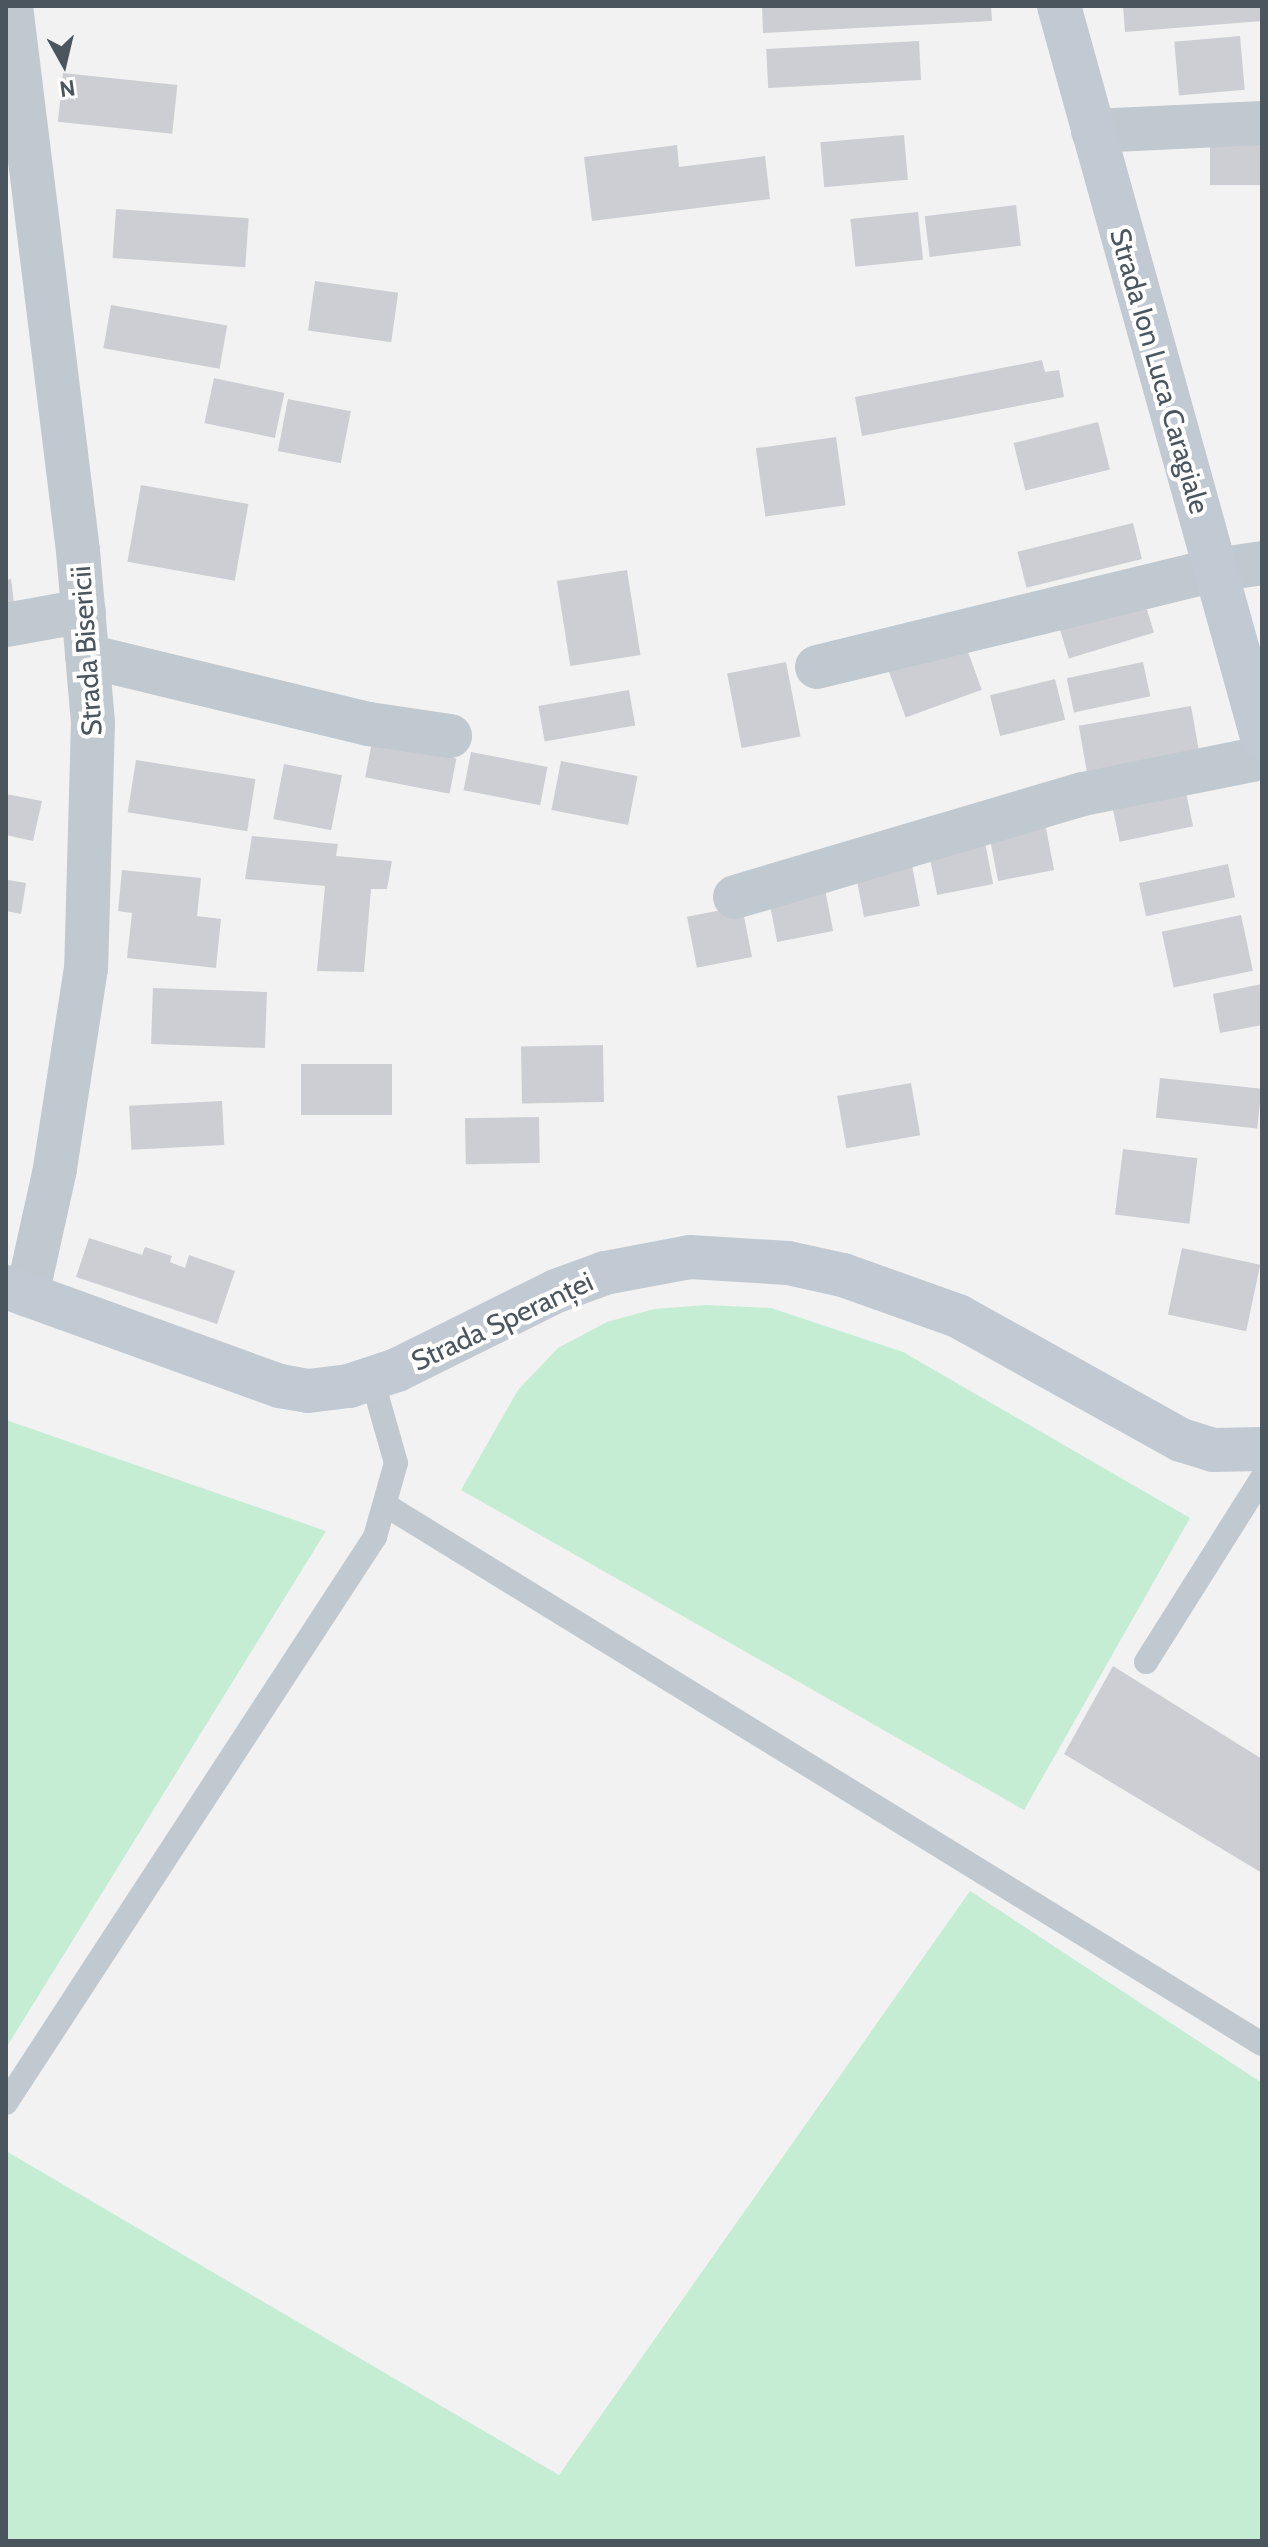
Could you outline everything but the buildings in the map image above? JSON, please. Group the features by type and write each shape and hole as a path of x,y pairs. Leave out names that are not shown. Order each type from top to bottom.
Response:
{"street":[{"name":"Strada Bisericii","path":"11,6 84,611 94,817 86,968 55,1169 17,1291"},
{"name":"Strada Ion Luca Caragiale","path":"1059,6 1262,737"},
{"path":"1093,131 1262,123"},
{"path":"817,667 1216,570 1262,563"},
{"path":"6,625 84,611"},
{"path":"87,656 369,724 450,736"},
{"path":"735,897 1083,794 1262,758"},
{"name":"Strada Speranței","path":"17,1291 280,1386 330,1390 372,1379 605,1273 690,1257 734,1257 802,1266 900,1293 958,1316 1181,1440 1213,1450 1262,1449"}],"lane":[{"path":"6,2103 375,1537 387,1506 396,1463 372,1379"},
{"path":"1146,1662 1262,1478"},
{"path":"387,1506 1262,2044"}],"green space":[{"path":"706,1305 771,1308 903,1352 1190,1518 1024,1810 461,1490 518,1390 558,1348 607,1322 654,1309"},
{"path":"6,1420 326,1531 6,2048"},
{"path":"970,1891 1262,2083 1262,2541 6,2541 6,2151 559,2475"}]}
